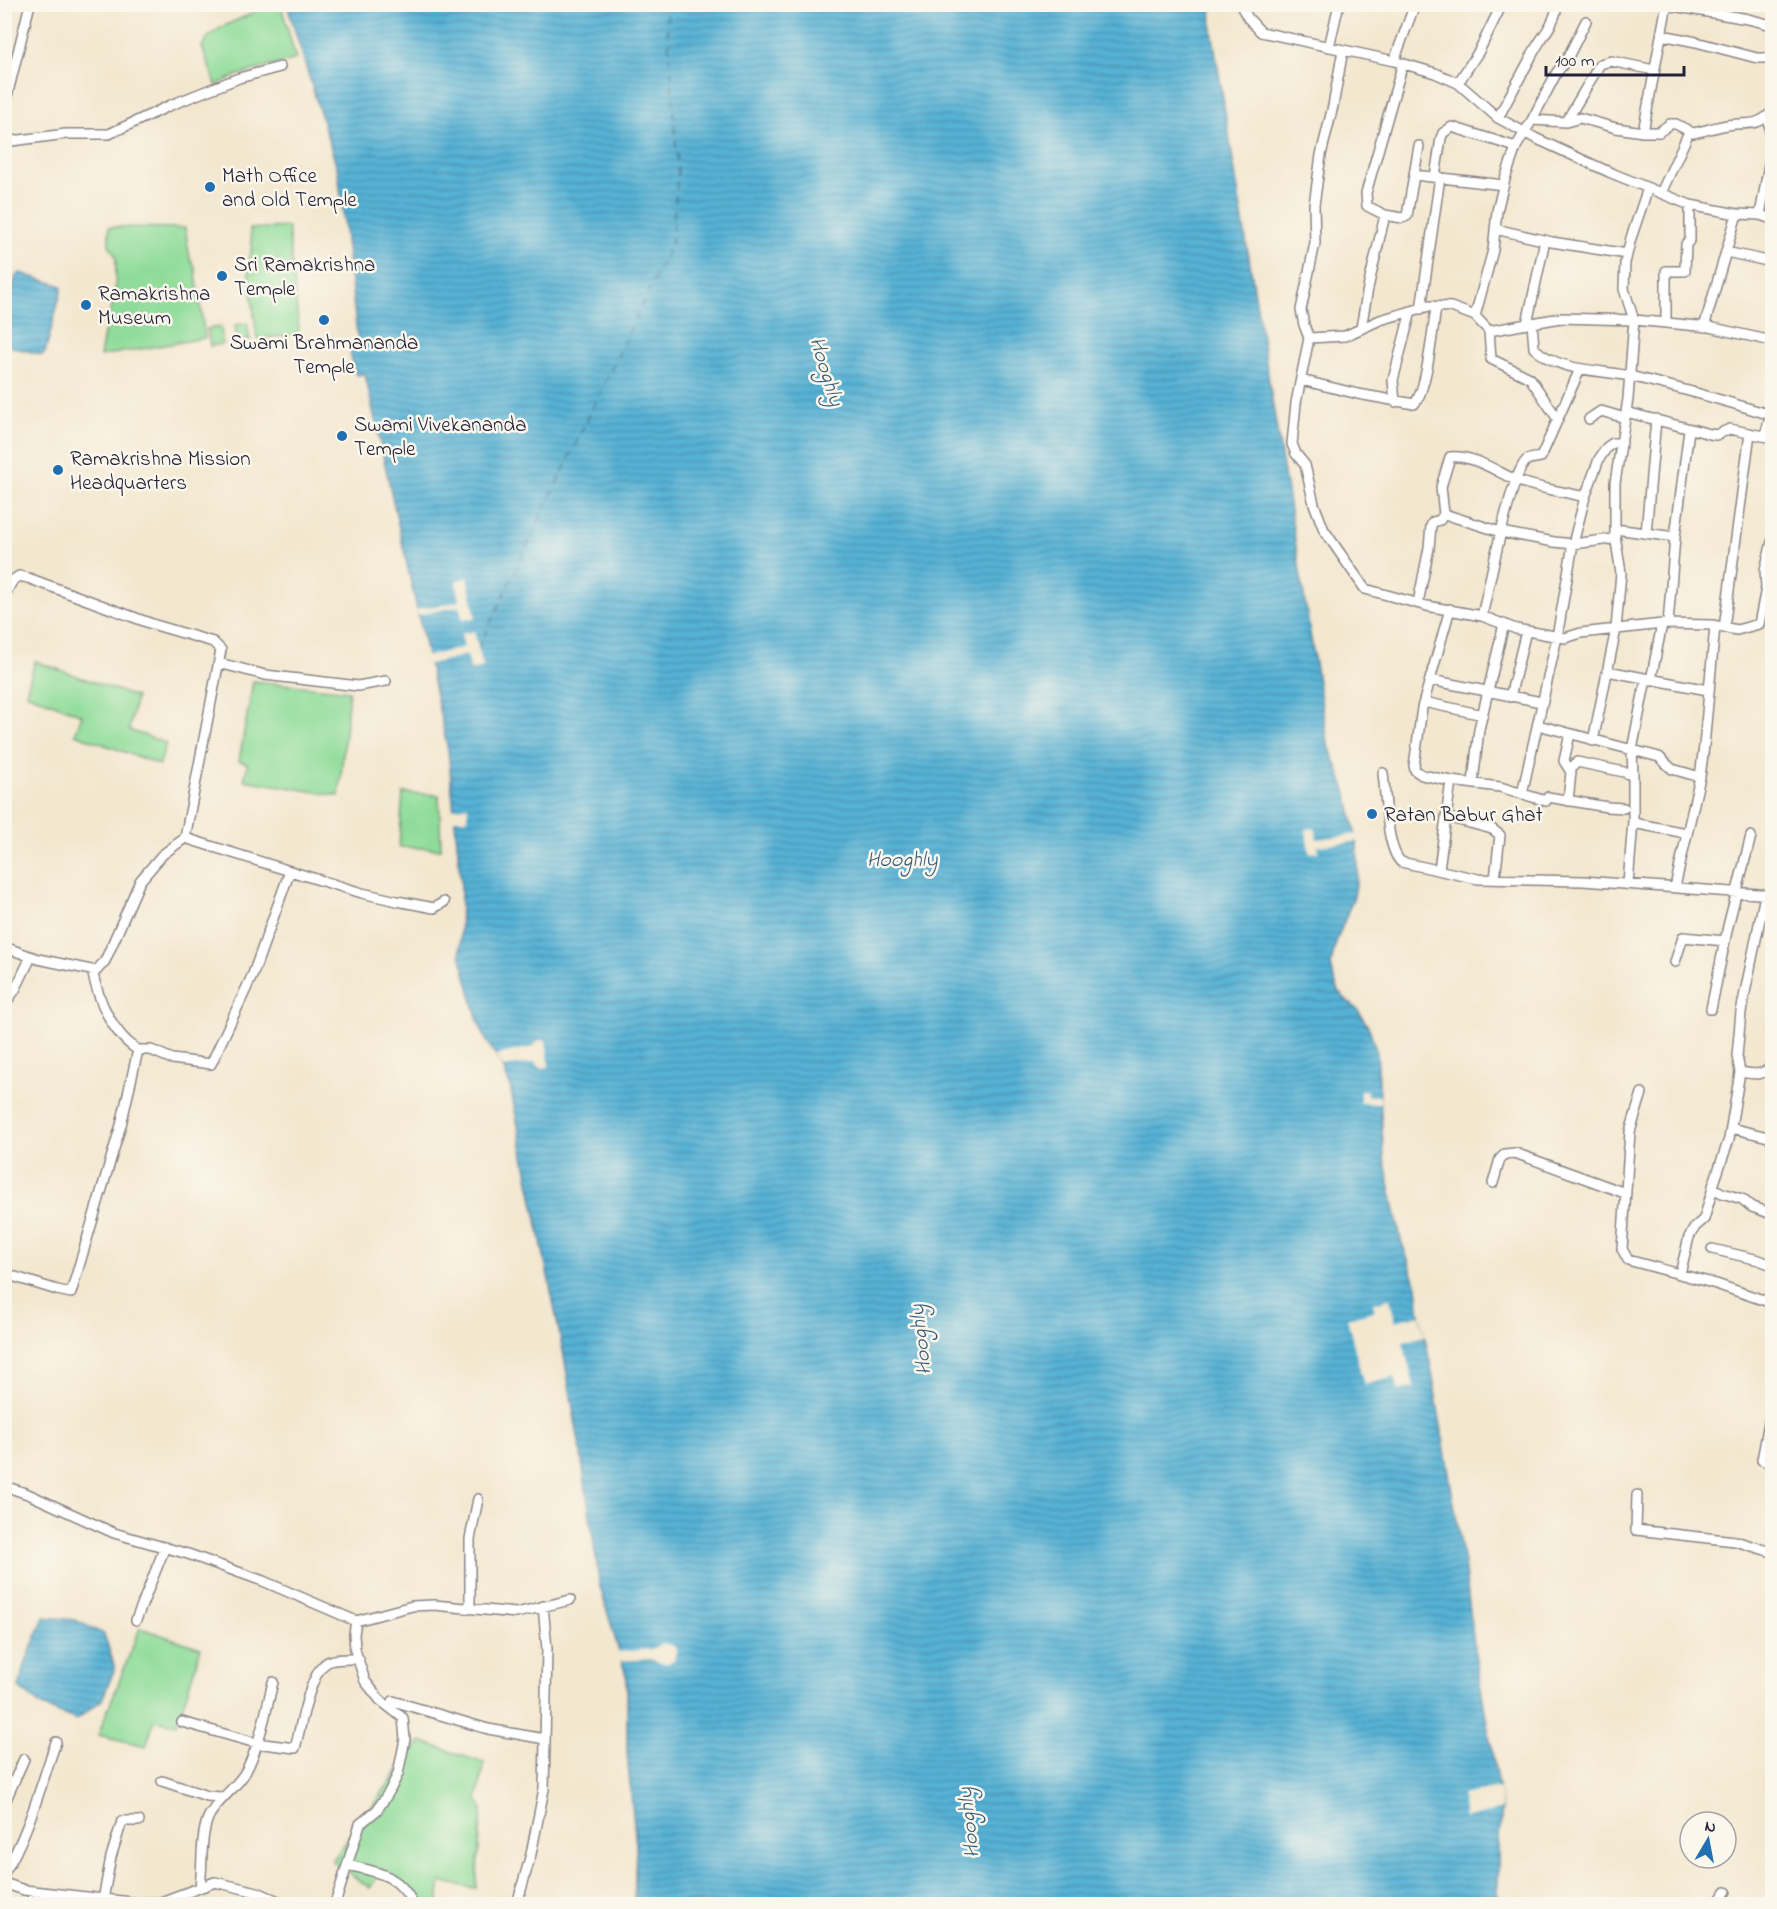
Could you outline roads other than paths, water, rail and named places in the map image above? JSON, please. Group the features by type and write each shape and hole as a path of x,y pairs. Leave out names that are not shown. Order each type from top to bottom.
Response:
{"street":[{"path":"4,108 30,4"},
{"path":"1240,4 1248,18 1261,32 1398,62 1435,73 1458,83 1498,118 1609,172 1690,205 1773,219"},
{"path":"1329,47 1339,4"},
{"path":"1415,4 1398,62 1366,193 1367,206 1385,215 1402,218 1407,216 1419,146"},
{"path":"1458,83 1479,51 1502,4"},
{"path":"1498,118 1532,54 1546,33 1557,4"},
{"path":"1643,132 1667,5 1773,25"},
{"path":"1475,316 1484,291 1504,185 1516,147 1557,72 1566,61 1586,21"},
{"path":"1662,35 1749,57 1773,58"},
{"path":"1343,50 1321,155 1314,205 1315,243 1301,310 1309,338 1294,419 1293,444 1296,454 1305,465 1314,504 1324,530 1365,589 1482,616 1526,631 1565,638 1581,633 1665,624 1737,630 1760,624 1769,588 1765,570 1773,542"},
{"path":"1566,122 1600,64 1611,61 1654,70"},
{"path":"4,142 66,134 109,134 211,88 280,68"},
{"path":"1532,120 1566,122 1580,118 1616,128 1643,132 1659,132 1670,123 1693,134 1728,124 1752,124 1762,121 1771,114"},
{"path":"1760,215 1771,153 1771,114"},
{"path":"1421,309 1441,138 1447,129 1452,128 1516,147"},
{"path":"1661,193 1689,132"},
{"path":"1414,175 1504,185"},
{"path":"1593,741 1616,629 1621,573 1615,532 1616,483 1630,376 1634,320 1624,289 1623,274 1648,188"},
{"path":"1666,323 1666,271 1685,271 1686,244 1690,240 1690,205"},
{"path":"1704,327 1737,214"},
{"path":"1361,328 1385,215"},
{"path":"1495,229 1627,254"},
{"path":"1545,240 1530,323 1534,348 1547,358 1580,369 1630,376 1772,413 1769,436 1730,429 1716,435 1689,430 1656,419 1601,411 1590,419"},
{"path":"1726,252 1773,262"},
{"path":"1301,380 1395,402 1414,404 1420,398 1436,307"},
{"path":"1309,338 1345,336 1380,320 1411,311 1451,307 1475,316 1490,331 1491,359 1530,378 1557,418"},
{"path":"1395,402 1393,380 1411,311"},
{"path":"1490,331 1560,318 1634,320 1704,327 1773,341"},
{"path":"1482,616 1517,480 1528,459 1541,457 1580,369"},
{"path":"1646,533 1656,419"},
{"path":"1628,884 1633,823 1632,750 1665,624 1689,430"},
{"path":"1675,887 1700,777 1708,690 1750,433"},
{"path":"1522,794 1557,637 1573,544 1585,497 1599,459 1607,447 1613,443 1622,443"},
{"path":"1418,603 1431,526 1444,514 1441,487 1446,464 1450,457 1459,457 1489,466 1517,480 1585,497"},
{"path":"1444,514 1502,532 1573,544 1612,539 1615,532"},
{"path":"1615,532 1675,537"},
{"path":"4,596 19,576 28,578 152,624 213,642 221,650 184,838 162,855 140,881 105,961 96,971 31,957 4,947"},
{"path":"1450,609 1424,702 1415,770 1422,775 1500,787 1547,799 1624,808"},
{"path":"1473,783 1479,729 1504,624"},
{"path":"1510,697 1526,631"},
{"path":"219,663 265,675 358,686 386,681"},
{"path":"1606,671 1708,690"},
{"path":"1431,680 1541,702"},
{"path":"1424,702 1483,715"},
{"path":"1538,725 1662,759 1672,769 1700,777"},
{"path":"1568,801 1570,769 1564,761 1569,734"},
{"path":"1570,769 1577,762 1633,776"},
{"path":"1383,773 1390,834 1395,857 1401,862 1476,878 1583,881 1769,895 1741,1012 1737,1056 1740,1072 1728,1146 1714,1181 1704,1219 1689,1237 1680,1274"},
{"path":"1439,869 1451,781"},
{"path":"1447,817 1492,829 1500,835 1495,879"},
{"path":"1633,823 1686,833"},
{"path":"1711,1009 1751,836"},
{"path":"184,838 362,893 434,908 444,902"},
{"path":"92,970 97,993 124,1041 138,1050 151,1050 172,1059 211,1064 252,974 290,872"},
{"path":"1675,962 1683,937 1725,941"},
{"path":"4,1005 15,990 31,957"},
{"path":"4,1281 6,1274 71,1293 121,1125 138,1050"},
{"path":"1740,1072 1761,1074 1772,1067"},
{"path":"1642,1093 1630,1132 1622,1249 1628,1260 1716,1284 1773,1303"},
{"path":"1731,1128 1773,1138"},
{"path":"1493,1183 1500,1159 1505,1154 1515,1153 1625,1193"},
{"path":"1713,1188 1742,1199 1752,1207 1773,1214"},
{"path":"1712,1249 1773,1265"},
{"path":"1773,1406 1762,1460 1773,1464"},
{"path":"4,1486 28,1494 114,1533 165,1547 263,1581 356,1621 412,1606 434,1605 516,1612 570,1600"},
{"path":"1637,1495 1636,1530 1735,1541 1773,1552"},
{"path":"470,1608 470,1539 478,1498"},
{"path":"136,1620 165,1547"},
{"path":"517,1905 542,1804 547,1649 543,1606"},
{"path":"335,1905 360,1824 377,1810 389,1792 398,1774 405,1739 403,1719 380,1700 365,1681 355,1650 356,1621"},
{"path":"183,1722 256,1743 295,1748 311,1686 320,1668 330,1661 359,1659"},
{"path":"200,1887 204,1831 209,1817 222,1797 239,1781 246,1770 273,1682"},
{"path":"393,1701 488,1729 545,1739"},
{"path":"4,1874 18,1849 41,1790 56,1742"},
{"path":"4,1804 24,1760"},
{"path":"162,1781 207,1796 222,1797"},
{"path":"104,1900 111,1857 122,1821 139,1821"},
{"path":"347,1865 383,1874 397,1881 408,1894 413,1905"},
{"path":"4,1883 24,1890 104,1900 161,1903 215,1882 257,1892 285,1905"},
{"path":"31,1905 34,1891"},
{"path":"1718,1905 1726,1891"}],"water":[{"name":"Hooghly","path":"287,5 1211,5 1212,31 1328,743 1347,793 1357,841 1358,871 1354,896 1335,945 1331,965 1340,994 1358,1010 1369,1028 1377,1053 1384,1158 1401,1240 1417,1286 1420,1315 1464,1563 1475,1653 1502,1809 1498,1846 1498,1904 634,1904 636,1845 627,1754 627,1679 600,1587 581,1454 563,1351 510,1086 503,1067 486,1040 478,1021 460,955 461,884 448,750 365,374 356,375 348,345 358,343 338,171"},
{"path":"20,273 59,285 62,288 45,353 42,355 5,345 5,312 16,276"},
{"path":"44,1617 75,1620 104,1634 115,1668 102,1700 76,1720 42,1706 19,1688 25,1664"}],"place":[{"name":"Math Office and Old Temple","path":"210,187"},
{"name":"Sri Ramakrishna Temple","path":"222,276"},
{"name":"Ramakrishna Museum","path":"86,305"},
{"name":"Swami Brahmananda Temple","path":"324,320"},
{"name":"Swami Vivekananda Temple","path":"342,436"},
{"name":"Ramakrishna Mission Headquarters","path":"58,470"},
{"name":"Ratan Babur Ghat","path":"1372,814"}]}
